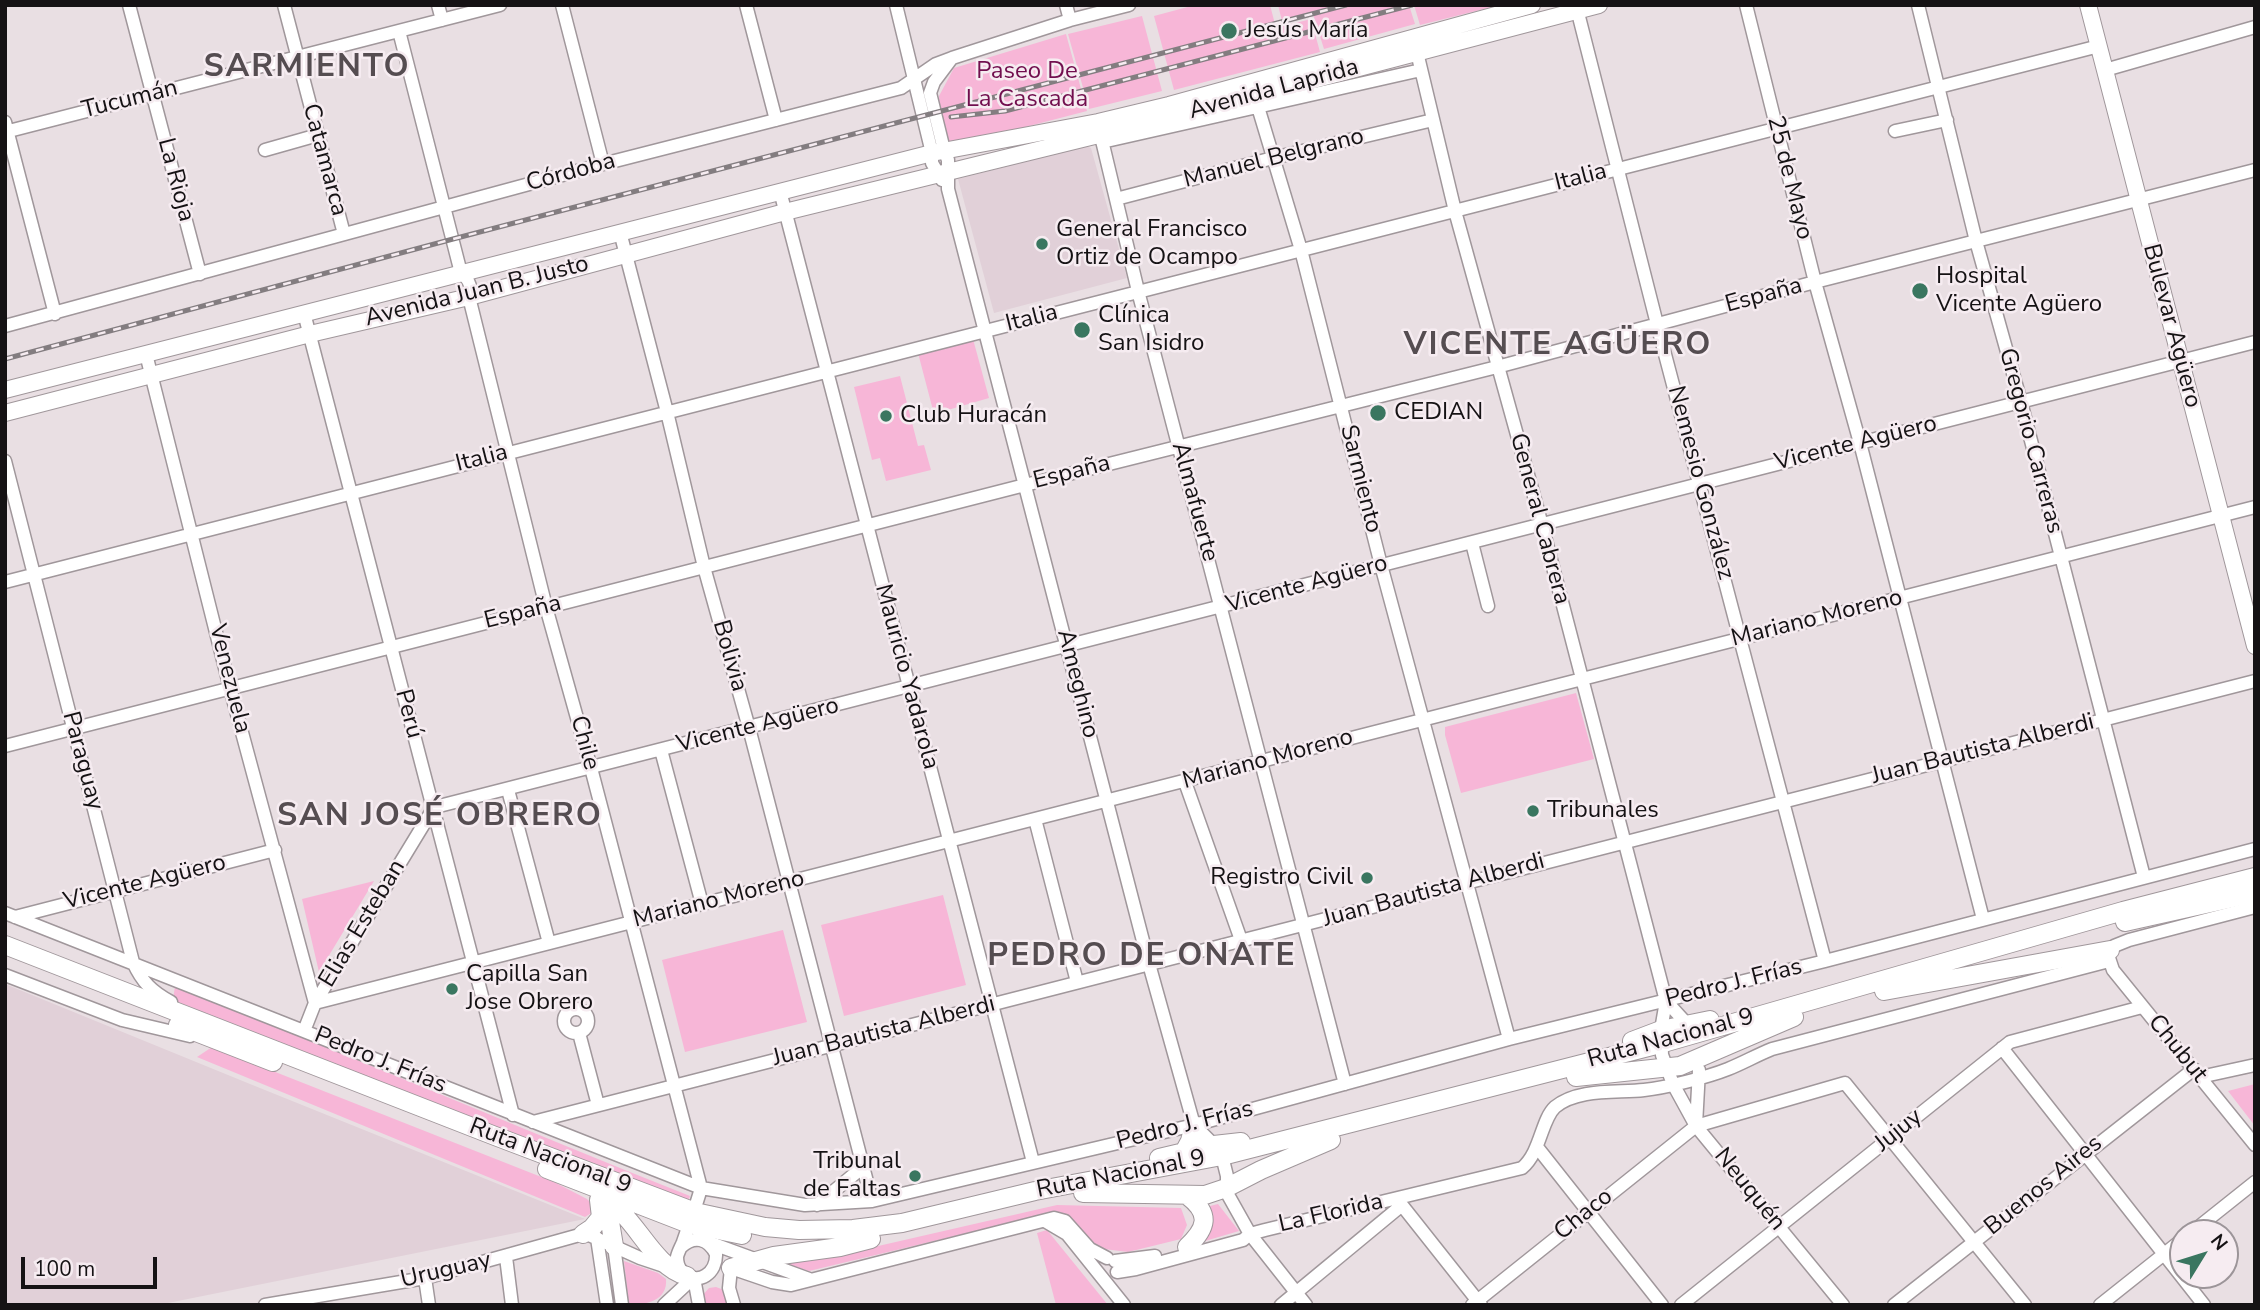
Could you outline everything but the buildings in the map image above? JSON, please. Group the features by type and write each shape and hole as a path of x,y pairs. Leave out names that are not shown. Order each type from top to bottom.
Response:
{"highway":[{"name":"Ruta Nacional 9","path":"1664,1056 1772,1012 2123,911 2255,877"},
{"name":"Ruta Nacional 9","path":"1664,1056 2127,921 2255,893"},
{"name":"Ruta Nacional 9","path":"5,945 692,1218 782,1229 863,1228 924,1218 1024,1194 1183,1177 1221,1156 1573,1072"},
{"path":"1884,991 2110,956"},
{"name":"Ruta Nacional 9","path":"5,958 566,1177 762,1238 806,1241 870,1239 923,1230 1083,1187"},
{"path":"1573,1072 1664,1056 1686,1024 1772,1012"},
{"path":"1573,1072 1597,1053 1664,1056 1680,1066 1699,1068 1794,1017"},
{"name":"Ruta Nacional 9","path":"1221,1156 1331,1140 1573,1072"},
{"path":"1184,1152 1194,1125"},
{"path":"1083,1187 1188,1196 1205,1195 1331,1140"},
{"path":"1083,1187 1106,1171 1184,1152 1221,1156"},
{"path":"566,1177 624,1215 686,1273"},
{"path":"590,1236 601,1217 598,1196"},
{"path":"598,1196 609,1216 614,1246"},
{"path":"1187,1247 1197,1238 1204,1225 1202,1211 1188,1196"},
{"path":"722,1266 803,1250 840,1247 870,1239"}],"main road":[{"name":"Avenida Laprida","path":"943,173 1254,95 1532,5"},
{"name":"Avenida Laprida","path":"1415,45 1599,5"},
{"name":"Bulevar Agüero","path":"2088,5 2255,646"},
{"name":"Avenida Laprida","path":"938,151 1100,132"},
{"name":"Avenida Juan B. Justo","path":"5,390 938,151"},
{"name":"Avenida Juan B. Justo","path":"5,413 310,334 469,297 626,253 943,173"}],"street":[{"name":"La Rioja","path":"129,5 200,274"},
{"name":"Catamarca","path":"284,5 344,234"},
{"path":"438,5 442,20"},
{"name":"Tucumán","path":"6,128 153,94 500,5"},
{"path":"562,5 603,164"},
{"path":"746,5 776,120"},
{"path":"896,5 915,80 938,151"},
{"path":"1066,5 1070,20"},
{"name":"Córdoba","path":"5,326 603,164 901,88 936,64 952,58 1070,20 1129,5"},
{"name":"25 de Mayo","path":"1746,5 1815,282 1860,443 1983,919"},
{"name":"Gregorio Carreras","path":"1918,5 1976,241 2021,402 2144,877"},
{"name":"Nemesio González","path":"1577,8 1657,324 1825,961"},
{"path":"2105,70 2255,27"},
{"name":"Chile","path":"399,31 461,273 468,279 471,290 469,297 546,607 701,1188"},
{"name":"General Cabrera","path":"1415,45 1455,211 1542,525 1666,1001"},
{"name":"Italia","path":"5,582 2099,46"},
{"path":"938,151 930,93 934,82 952,58"},
{"path":"1254,95 1421,70"},
{"name":"Sarmiento","path":"1254,95 1301,250 1381,565 1509,1039"},
{"name":"Manuel Belgrano","path":"1116,199 1433,120"},
{"path":"1895,131 1947,120"},
{"path":"6,128 54,314"},
{"name":"Almafuerte","path":"1100,132 1138,291 1345,1084"},
{"path":"265,150 318,135"},
{"name":"Ameghino","path":"938,151 932,163 943,173 948,189 1149,964 1194,1125 1221,1156"},
{"name":"España","path":"5,746 867,525 1342,407 1815,282 2255,170"},
{"name":"Mauricio Yadarola","path":"780,191 1033,1163"},
{"name":"Bolivia","path":"620,232 704,567 749,728 872,1201"},
{"name":"Perú","path":"304,313 513,1115"},
{"name":"Vicente Agüero","path":"433,809 2255,342"},
{"name":"Venezuela","path":"146,354 230,688 315,1003"},
{"name":"Paraguay","path":"5,461 133,962 140,977 156,995 210,1025"},
{"name":"Mariano Moreno","path":"315,1003 2255,507"},
{"path":"1472,543 1488,606"},
{"name":"Juan Bautista Alberdi","path":"531,1122 2255,681"},
{"path":"661,750 702,904"},
{"path":"1185,782 1241,940"},
{"path":"508,790 549,943"},
{"name":"Elias Esteban","path":"304,1031 315,1003 433,809"},
{"path":"1035,819 1077,982"},
{"name":"Pedro J. Frías","path":"10,915 701,1188 783,1203 817,1205 872,1201 1194,1125 1509,1039 1825,961 2255,849"},
{"name":"Vicente Agüero","path":"10,915 275,850"},
{"path":"2025,1305 1845,1083 1696,1126 1699,1068 1726,1070 1772,1049 2110,956 2129,940 2255,907"},
{"name":"Chubut","path":"2110,956 2142,1007 2255,1145"},
{"path":"5,975 137,1025 221,1043"},
{"path":"1666,1001 1686,1024"},
{"path":"1662,1305 1537,1147 1552,1111 1563,1102 1603,1091 1646,1090 1664,1056 1666,1001"},
{"name":"Jujuy","path":"1681,1305 2002,1048 2021,1038 2142,1007"},
{"path":"579,1033 598,1105"},
{"path":"2002,1048 2204,1305"},
{"name":"Neuquén","path":"1664,1056 1696,1126 1843,1305"},
{"path":"2197,1073 2255,1065"},
{"name":"Buenos Aires","path":"1894,1305 2084,1153 2197,1073"},
{"name":"Chaco","path":"1476,1303 1696,1126"},
{"name":"La Florida","path":"1109,1269 1136,1269 1243,1240 1250,1234 1400,1202 1522,1168 1537,1147"},
{"path":"1221,1156 1229,1198 1250,1234 1306,1305"},
{"path":"817,1205 863,1167"},
{"path":"2208,1219 2255,1182"},
{"path":"699,1305 678,1254 701,1188"},
{"path":"1281,1305 1400,1202 1476,1303"},
{"path":"590,1236 640,1258 686,1273 722,1266 783,1285 791,1285 1044,1221 1062,1230 1109,1269 1121,1301"},
{"path":"1109,1269 1241,1233 1250,1234"},
{"path":"590,1236 607,1305"},
{"name":"Uruguay","path":"274,1304 425,1278 590,1236"},
{"path":"681,1247 692,1240 705,1241 810,1279"},
{"path":"705,1241 712,1246 722,1266 734,1305"},
{"path":"614,1246 622,1305"},
{"path":"2100,1305 2169,1250"},
{"path":"506,1257 512,1305"},
{"path":"665,1304 686,1273"},
{"path":"425,1278 429,1305"},
{"path":"350,1291 352,1305"}],"shaded area":[{"path":"1086,146 1091,148 1127,278 994,313 958,179"},
{"path":"5,984 585,1219 158,1305 5,1305"}],"green space":[{"path":"1195,5 1270,5 1276,28 1311,19 1320,52 1174,90 1154,16"},
{"path":"1278,5 1409,5 1415,24 1324,49 1313,14 1282,21"},
{"path":"1414,5 1500,5 1420,25"},
{"path":"1142,16 1162,91 1089,109 1068,34"},
{"name":"Paseo De La Cascada","path":"1066,34 1087,111 948,147 940,115 939,96 954,68"},
{"path":"973,339 989,398 934,414 918,353"},
{"name":"Club Huracán","path":"900,376 918,446 924,445 931,470 886,481 880,458 872,460 854,387"},
{"path":"1576,693 1594,759 1461,793 1445,727"},
{"path":"374,881 319,972 302,899"},
{"path":"943,895 966,985 844,1016 821,925"},
{"path":"783,930 807,1022 685,1052 662,960"},
{"path":"175,986 690,1196 687,1204 525,1142 173,1000"},
{"path":"212,1047 554,1182 587,1199 592,1204 593,1212 585,1217 197,1057"},
{"path":"2255,1084 2255,1126 2228,1091"},
{"path":"1218,1204 1239,1231 1205,1241 1206,1207"},
{"path":"1057,1205 1181,1208 1187,1225 1181,1239 1128,1252 1096,1248 1070,1216 1055,1212 809,1271 775,1260 839,1255"},
{"path":"1047,1230 1108,1305 1056,1305 1037,1233"},
{"path":"624,1261 658,1273 666,1279 666,1286 659,1297 648,1303 629,1305"},
{"path":"709,1288 724,1290 727,1305 704,1305 702,1296"}],"railway":[{"path":"5,359 1346,5"},
{"path":"951,117 1005,111 1412,5"}],"place":[{"name":"Jesús María","path":"1229,31"},
{"name":"General Francisco Ortiz de Ocampo","path":"1042,244"},
{"name":"Hospital Vicente Agüero","path":"1920,291"},
{"name":"Clínica San Isidro","path":"1082,330"},
{"name":"CEDIAN","path":"1378,413"},
{"name":"Club Huracán","path":"886,416"},
{"name":"Tribunales","path":"1533,811"},
{"name":"Registro Civil","path":"1367,878"},
{"name":"Capilla San Jose Obrero","path":"452,989"},
{"name":"Tribunal de Faltas","path":"915,1176"}],"district":[{"name":"SARMIENTO","path":"307,68"},
{"name":"VICENTE AGÜERO","path":"1558,346"},
{"name":"SAN JOSÉ OBRERO","path":"440,817"},
{"name":"PEDRO DE ONATE","path":"1142,957"}]}
